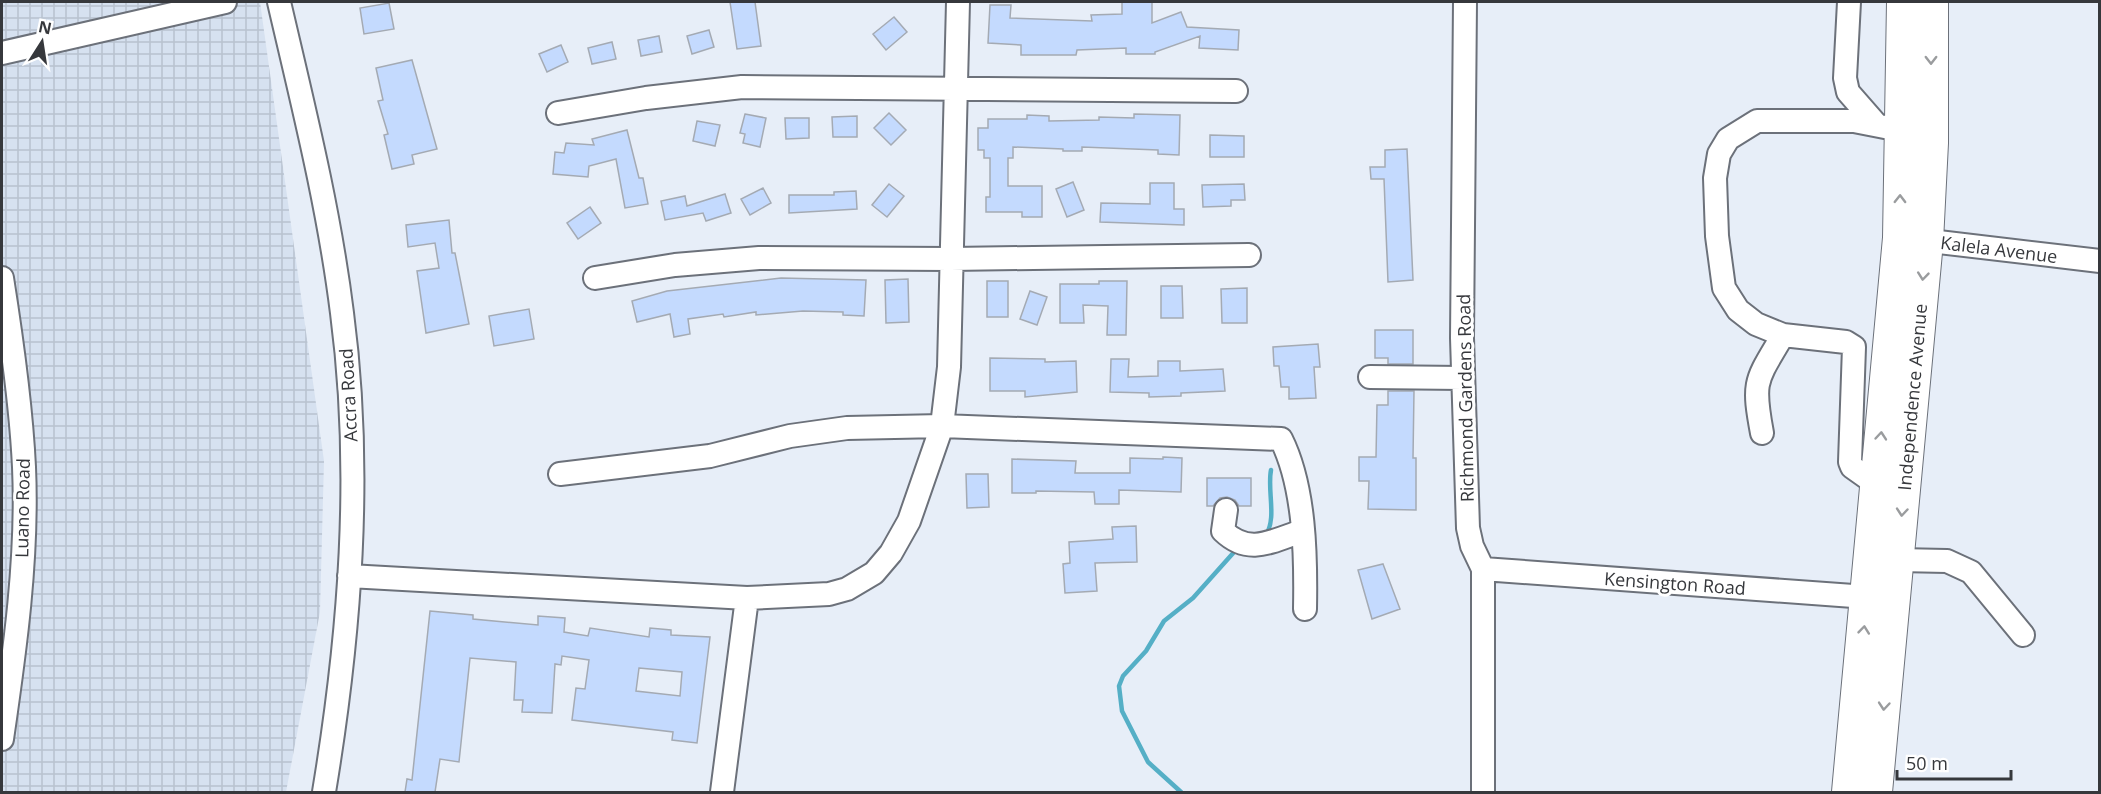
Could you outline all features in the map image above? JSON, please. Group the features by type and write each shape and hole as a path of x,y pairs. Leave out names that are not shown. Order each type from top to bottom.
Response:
{"highway":[{"name":"Independence Avenue","path":"1876,792 1898,560 1913,239 1888,127 1903,2"},
{"name":"Independence Avenue","path":"1848,792 1868,597 1876,484 1913,239 1932,143 1932,2"}],"street":[{"path":"2,53 225,2"},
{"name":"Accra Road","path":"279,2 323,194 343,315 350,405 352,482 345,650 324,792"},
{"path":"349,576 747,597 829,594 847,590 874,573 891,553 909,521 942,426 949,367 958,87 958,2"},
{"name":"Richmond Gardens Road","path":"1465,2 1462,378 1468,528 1472,546 1483,569 1483,792"},
{"path":"1848,2 1845,78 1848,92 1888,127"},
{"path":"558,113 646,98 742,87 1236,91"},
{"path":"1876,484 1852,467 1850,462 1854,346 1846,342 1783,335 1756,324 1738,310 1724,288 1716,225 1715,178 1719,154 1728,140 1757,120 1854,122 1888,127"},
{"name":"Kalela Avenue","path":"1913,239 2100,261"},
{"path":"596,278 675,264 759,258 951,259 1249,255"},
{"name":"Luano Road","path":"2,278 15,363 24,498 17,616 2,739"},
{"path":"1762,433 1755,395 1757,379 1783,335"},
{"path":"1371,377 1462,378"},
{"path":"560,474 710,456 790,436 847,428 942,426 1281,439 1292,461 1306,557 1305,609"},
{"path":"1226,510 1223,531 1232,540 1251,546 1302,531"},
{"path":"1898,560 1947,561 1971,572 2023,635"},
{"name":"Kensington Road","path":"1483,569 1868,597"},
{"path":"722,792 747,597"}],"shaded area":[{"path":"2,2 260,2 324,461 320,612 286,792 2,792"}],"building":[{"path":"730,2 755,2 761,46 737,49"},
{"path":"1122,2 1152,2 1152,23 1181,12 1187,27 1239,30 1238,50 1199,48 1200,36 1155,52 1155,54 1126,54 1126,48 1077,50 1076,55 1021,55 1021,45 988,43 990,5 1011,5 1010,18 1092,21 1091,15 1122,14"},
{"path":"389,3 394,29 364,34 360,8"},
{"path":"894,17 907,32 886,50 873,34"},
{"path":"709,30 714,47 692,54 687,36"},
{"path":"659,36 662,52 641,56 638,40"},
{"path":"612,42 616,59 592,64 588,48"},
{"path":"561,45 568,62 547,72 539,54"},
{"path":"412,60 437,149 412,155 414,164 392,169 384,135 388,134 378,101 383,100 376,68"},
{"path":"889,113 906,130 891,145 874,128"},
{"path":"745,114 766,118 760,147 743,143 745,134 740,133"},
{"path":"1134,114 1180,115 1179,155 1158,154 1158,150 1082,147 1082,151 1063,151 1063,149 1013,147 1013,158 1008,158 1008,186 1042,186 1042,217 1022,217 1022,212 986,212 986,197 990,197 990,158 984,158 984,150 978,150 978,128 988,128 988,119 1027,119 1027,115 1049,116 1049,121 1099,120 1099,117 1134,118"},
{"path":"857,116 857,137 833,137 832,117"},
{"path":"785,118 809,118 809,138 786,139"},
{"path":"697,121 720,125 715,146 693,141"},
{"path":"627,130 639,178 643,178 648,204 625,208 616,159 589,166 588,177 553,174 555,152 564,153 566,143 594,145 592,139"},
{"path":"1210,135 1244,136 1244,157 1210,157"},
{"path":"1407,149 1413,280 1388,282 1384,179 1371,179 1370,167 1385,167 1385,150"},
{"path":"1073,182 1084,210 1067,217 1056,189"},
{"path":"1150,183 1174,183 1174,209 1184,209 1184,225 1100,222 1101,203 1150,204"},
{"path":"889,184 904,196 887,217 872,205"},
{"path":"1244,184 1245,200 1231,200 1231,206 1203,207 1202,185"},
{"path":"763,188 771,203 750,215 741,199"},
{"path":"856,191 857,209 789,213 789,195 834,195 834,192"},
{"path":"725,194 731,213 706,221 703,213 665,220 661,201 685,196 687,206"},
{"path":"590,207 601,223 578,239 567,223"},
{"path":"449,220 452,253 455,253 469,324 426,333 417,271 439,268 435,243 408,247 406,225"},
{"path":"781,278 866,280 864,316 843,315 843,312 803,311 756,315 756,312 724,317 723,314 688,319 690,334 674,337 670,314 637,322 632,301 667,291"},
{"path":"908,279 909,322 886,323 885,280"},
{"path":"987,281 1008,281 1008,317 987,317"},
{"path":"1099,281 1127,281 1126,335 1107,335 1108,306 1083,305 1084,323 1060,323 1060,284 1099,284"},
{"path":"1161,286 1182,286 1183,318 1161,318"},
{"path":"1247,288 1247,323 1222,323 1221,289"},
{"path":"1030,291 1047,297 1037,325 1020,319"},
{"path":"529,309 534,339 494,346 489,316"},
{"path":"1375,330 1413,330 1413,364 1388,364 1388,358 1375,358"},
{"path":"1318,344 1320,367 1314,367 1316,398 1289,399 1289,387 1281,387 1279,366 1274,366 1273,347"},
{"path":"990,358 1045,359 1045,362 1076,361 1077,392 1025,397 1025,391 990,391"},
{"path":"1111,359 1129,359 1128,377 1158,376 1158,361 1180,361 1180,371 1223,369 1225,391 1149,397 1149,393 1110,392"},
{"path":"1388,391 1414,391 1413,458 1416,458 1416,510 1368,509 1369,481 1359,481 1359,457 1376,457 1377,405 1388,405"},
{"path":"1163,457 1182,458 1181,492 1119,490 1119,504 1095,504 1094,492 1012,493 1012,459 1076,461 1075,473 1130,473 1130,458 1163,459"},
{"path":"966,474 988,474 989,507 967,508"},
{"path":"1207,478 1251,478 1251,506 1239,506 1235,500 1227,497 1220,498 1213,506 1207,506"},
{"path":"1136,526 1137,562 1095,563 1097,591 1065,593 1063,564 1070,563 1069,542 1113,539 1112,527"},
{"path":"1383,564 1400,609 1372,619 1358,570"},
{"path":"430,611 473,615 473,619 538,625 538,616 565,618 564,632 588,636 590,628 649,637 650,628 671,630 671,635 710,637 697,743 672,740 673,732 572,720 576,688 585,689 589,660 562,656 561,665 555,664 552,713 522,712 523,700 514,700 516,662 470,658 459,762 440,759 435,792 405,792 407,779 412,780","holes":["639,668 682,672 680,696 636,691"]}],"waterway":[{"path":"1266,535 1271,520 1271,470"},
{"path":"1181,792 1148,762 1122,711 1119,686 1123,676 1146,651 1164,621 1193,598 1235,551"}]}
